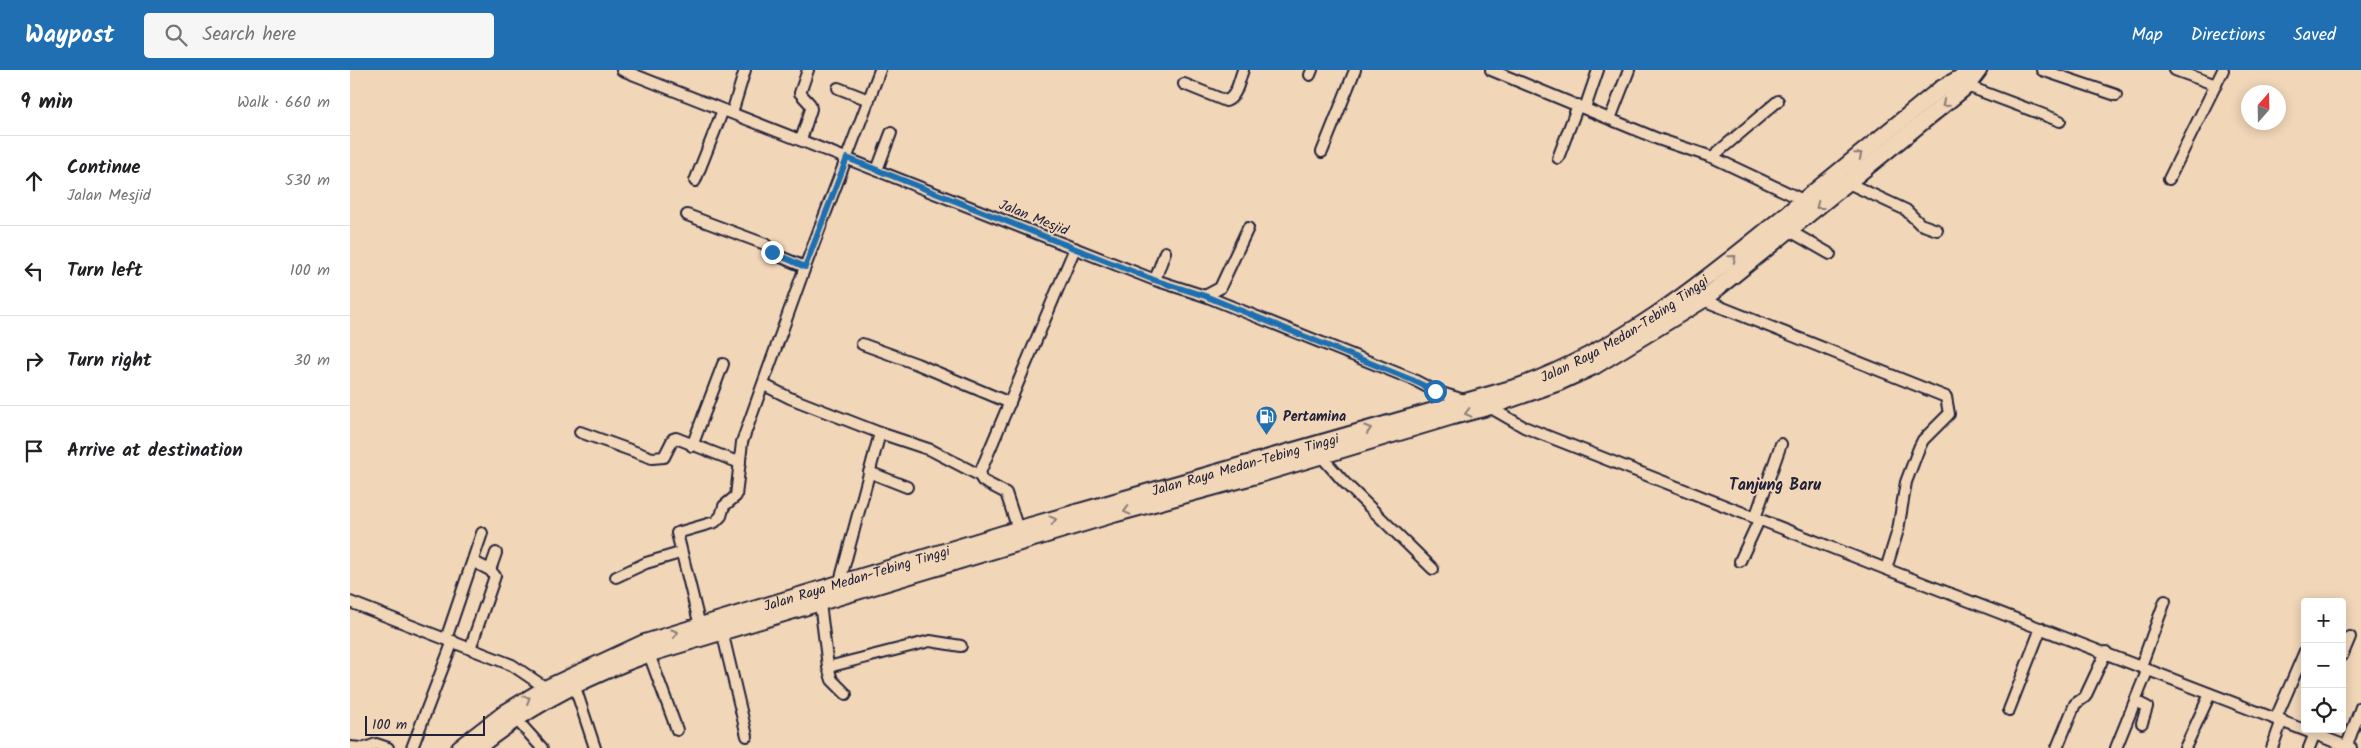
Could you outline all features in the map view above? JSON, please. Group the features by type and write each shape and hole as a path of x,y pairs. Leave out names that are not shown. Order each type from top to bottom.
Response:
{"highway":[{"name":"Jalan Raya Medan-Tebing Tinggi","path":"459,748 506,712 546,688 722,631 820,602 975,550 1018,529 1261,461 1464,400 1520,386 1551,374 1589,356 1626,335 1700,284 1940,89 1974,70"},
{"name":"Jalan Raya Medan-Tebing Tinggi","path":"477,748 516,718 573,680 643,643 839,584 1239,481 1320,455 1489,407 1596,366 1703,300 1967,86 1979,70"}],"street":[{"name":"Jalan Mesjid","path":"622,70 1154,280 1205,296 1435,391 1464,400"},
{"path":"695,181 745,70"},
{"path":"801,140 811,109 800,92 808,70"},
{"path":"700,626 680,553 677,533 715,522 721,516 724,506 734,499 740,463 739,452 742,442 805,267 880,70"},
{"path":"1184,84 1226,101 1231,99 1243,70"},
{"path":"1322,152 1355,70"},
{"path":"1491,70 1687,150 1712,157 1803,200"},
{"path":"1558,158 1598,70"},
{"path":"1610,119 1629,70"},
{"path":"2042,70 2116,96"},
{"path":"2175,70 2216,85"},
{"path":"2169,179 2223,70"},
{"path":"1967,86 2060,121"},
{"path":"838,88 869,100"},
{"path":"1712,157 1778,101"},
{"path":"877,170 891,132"},
{"path":"1848,183 1906,210 1920,224 1937,230"},
{"path":"687,215 765,244 776,255 805,267"},
{"path":"1205,296 1220,288 1248,228"},
{"path":"1788,230 1830,254"},
{"path":"979,475 1075,248"},
{"path":"1154,280 1165,252"},
{"path":"1703,300 1946,397 1949,414 1923,440 1906,482 1898,530 1886,569"},
{"path":"862,344 917,364 1010,403"},
{"path":"692,446 723,364"},
{"path":"764,385 790,398 880,433 931,450 979,475 983,481 1006,493 1018,529"},
{"path":"1489,407 1524,427 1757,519 2106,652 2210,694 2301,727"},
{"path":"580,432 659,459 664,457 674,438 740,463"},
{"path":"839,584 880,433"},
{"path":"1740,561 1757,519 1781,444"},
{"path":"1320,455 1344,482 1433,569"},
{"path":"869,472 908,486"},
{"path":"412,748 449,640 482,533"},
{"path":"490,570 496,553"},
{"path":"616,577 646,563 680,553"},
{"path":"470,649 495,576 490,570 474,562"},
{"path":"2116,748 2135,701 2165,601"},
{"path":"350,602 524,671 546,688"},
{"path":"820,602 828,667 832,680 846,694"},
{"path":"2009,710 2041,628"},
{"path":"722,631 747,736"},
{"path":"2346,646 2350,637"},
{"path":"828,667 930,640 961,646"},
{"path":"2058,748 2075,704 2085,697 2106,652"},
{"path":"649,654 677,730"},
{"path":"2272,748 2279,719 2301,661"},
{"path":"573,680 595,748"},
{"path":"2185,748 2210,694"},
{"path":"2135,701 2146,707 2142,723"},
{"path":"2316,733 2348,747 2361,707"},
{"path":"516,718 542,748"},
{"path":"2309,748 2314,733"},
{"path":"366,748 376,744 388,748"},
{"path":"350,747 361,748"}],"place":[{"name":"Pertamina","path":"1267,435"}],"district":[{"name":"Tanjung Baru","path":"1775,484"}],"route":[{"path":"772,252 805,267 847,158 1154,280 1205,296 1435,391"}]}
